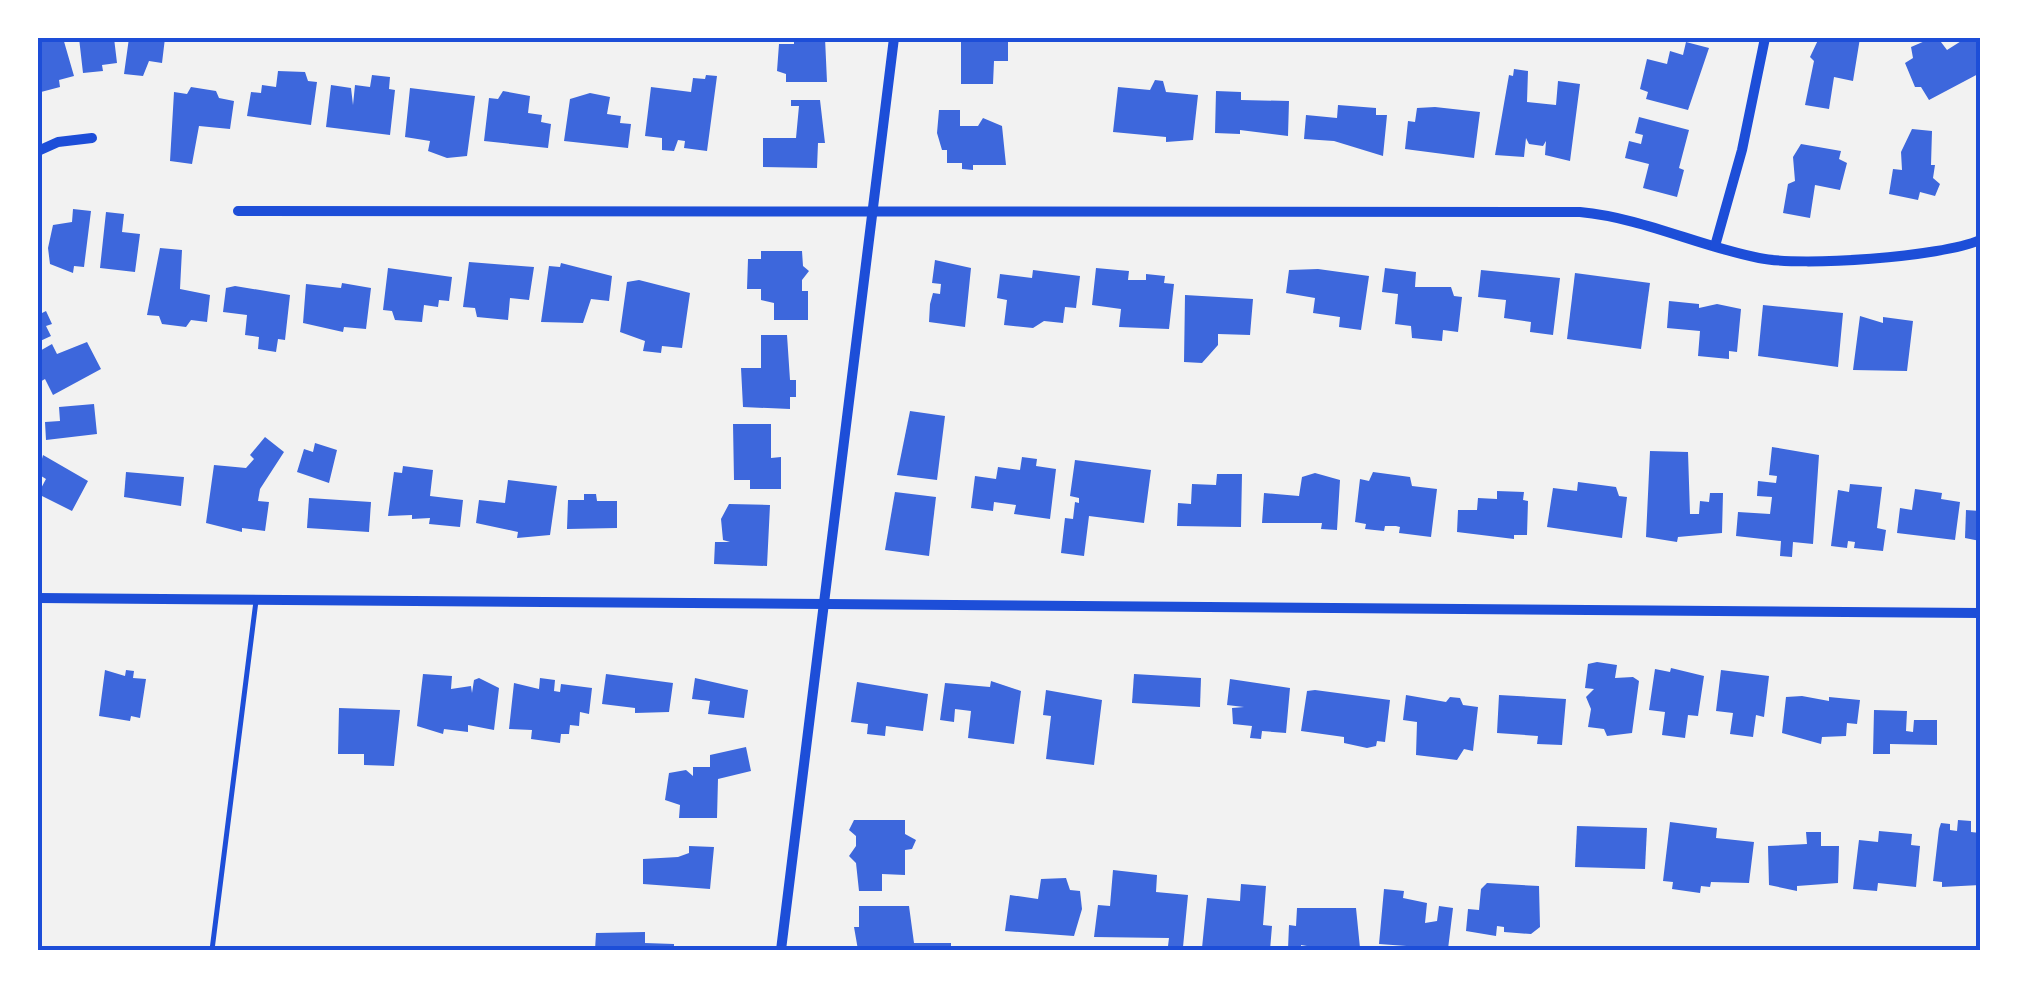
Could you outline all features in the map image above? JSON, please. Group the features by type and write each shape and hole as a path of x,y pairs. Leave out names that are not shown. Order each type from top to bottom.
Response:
{"street":[{"path":"781,950 894,38"},
{"path":"1715,246 1742,150 1765,38"},
{"path":"38,151 58,142 92,138"},
{"path":"238,210 1580,212 1616,216 1715,246 1790,263 1953,252 1980,240"},
{"path":"38,598 1980,613"}],"lane":[{"path":"212,950 256,601"},
{"path":"1582,950 1956,950"}],"building":[{"path":"38,38 63,38 74,76 59,80 60,87 41,92"},
{"path":"79,38 114,38 117,63 102,65 103,71 83,73"},
{"path":"129,38 165,38 162,63 149,61 143,76 124,74"},
{"path":"794,38 825,38 827,82 786,82 786,74 777,71 779,44 794,44"},
{"path":"961,38 1008,38 1008,61 994,61 993,84 961,84"},
{"path":"1819,38 1860,38 1853,81 1834,77 1829,109 1805,105 1814,61 1810,57"},
{"path":"1938,38 1947,50 1966,38 1974,38 1980,47 1980,73 1929,100 1921,87 1915,87 1905,63 1913,58 1911,47"},
{"path":"1686,42 1709,48 1688,110 1646,99 1648,92 1640,89 1647,59 1667,64 1670,51 1683,55"},
{"path":"1514,69 1528,71 1527,102 1556,105 1558,81 1580,84 1570,161 1545,155 1546,141 1543,146 1529,144 1526,138 1524,157 1495,155 1509,75 1513,76"},
{"path":"278,71 305,72 308,81 317,82 311,125 247,116 251,92 261,93 262,85 276,87"},
{"path":"372,75 390,77 389,89 395,90 390,135 326,127 331,85 351,88 353,105 355,85 370,87"},
{"path":"706,75 717,76 707,151 684,148 685,141 678,140 674,151 662,150 662,138 645,136 651,87 691,92 693,78 705,79"},
{"path":"1155,80 1163,81 1166,92 1198,95 1193,140 1166,142 1166,137 1113,132 1118,87 1150,90"},
{"path":"191,87 216,91 219,98 234,101 230,129 199,126 192,164 170,161 174,92 187,94"},
{"path":"410,88 475,96 467,156 447,158 428,151 430,141 405,137"},
{"path":"503,91 530,96 528,113 542,115 541,122 551,124 548,148 484,141 489,98 498,99"},
{"path":"1216,91 1241,92 1241,100 1289,101 1288,136 1240,130 1240,134 1215,133"},
{"path":"590,93 610,97 607,114 621,116 620,123 631,124 628,148 564,141 570,99"},
{"path":"791,100 820,100 825,143 818,143 817,168 763,167 763,138 796,138 799,106 791,106"},
{"path":"1338,105 1376,108 1376,115 1387,115 1383,156 1334,141 1304,139 1306,115 1337,118"},
{"path":"1417,108 1480,112 1474,158 1405,149 1408,121 1415,122"},
{"path":"939,110 960,110 960,126 978,126 983,118 1002,126 1006,165 973,165 973,170 962,169 962,163 947,163 947,150 942,150 937,133"},
{"path":"1639,117 1689,130 1679,168 1684,170 1677,197 1643,188 1649,164 1625,158 1629,141 1641,144 1643,135 1635,133"},
{"path":"1912,129 1932,131 1931,165 1935,165 1933,178 1940,184 1935,196 1920,192 1918,200 1889,194 1893,169 1902,170 1901,152"},
{"path":"1801,144 1841,151 1839,159 1847,163 1840,190 1815,185 1810,218 1783,213 1788,184 1795,181 1793,157"},
{"path":"73,209 91,211 84,267 74,266 73,273 50,264 48,248 53,225 72,222"},
{"path":"106,212 124,214 122,232 140,234 135,272 100,268"},
{"path":"160,248 182,250 180,289 210,295 207,322 191,320 186,327 162,324 159,316 147,315"},
{"path":"761,251 802,251 803,266 809,271 802,280 802,291 808,291 808,320 774,320 774,303 761,300 761,289 747,289 748,259 761,259"},
{"path":"935,260 971,268 965,327 929,322 933,293 940,294 941,284 932,283"},
{"path":"469,262 534,267 529,300 510,298 508,320 477,317 475,308 463,307"},
{"path":"561,263 612,276 609,301 591,299 583,323 541,322 549,266 560,267"},
{"path":"388,268 452,277 449,301 439,300 438,307 424,305 422,322 395,320 392,311 383,310"},
{"path":"1096,268 1129,271 1128,280 1146,280 1146,274 1165,276 1164,283 1174,284 1169,329 1119,327 1121,309 1092,305"},
{"path":"1385,268 1416,272 1415,287 1451,287 1454,296 1462,297 1458,332 1443,330 1442,341 1412,338 1411,326 1395,324 1398,294 1382,292"},
{"path":"1318,269 1369,276 1361,330 1339,327 1340,317 1313,313 1315,298 1286,293 1289,270"},
{"path":"1033,270 1080,276 1076,308 1065,307 1063,323 1044,321 1033,328 1004,325 1007,300 997,298 1000,274 1032,278"},
{"path":"1481,270 1560,278 1553,335 1530,332 1531,322 1504,318 1506,300 1478,297"},
{"path":"1575,273 1650,283 1641,349 1567,339"},
{"path":"639,280 690,293 682,348 662,346 661,353 643,351 645,341 620,332 627,282"},
{"path":"342,283 371,288 366,329 344,327 343,332 303,323 306,284 341,288"},
{"path":"226,288 290,295 285,340 278,339 276,352 258,349 259,337 245,335 247,315 223,312"},
{"path":"1185,295 1253,299 1250,335 1218,334 1218,345 1202,363 1184,362"},
{"path":"1669,301 1699,304 1699,308 1717,304 1741,309 1737,352 1729,351 1729,359 1698,356 1700,331 1667,328"},
{"path":"1763,305 1843,313 1838,367 1758,356"},
{"path":"46,311 52,324 46,326 51,336 38,342 38,315"},
{"path":"1860,316 1883,323 1883,317 1913,321 1907,371 1853,370"},
{"path":"761,335 787,335 790,380 796,380 796,397 790,397 790,409 743,407 741,368 761,368"},
{"path":"87,342 101,369 53,395 45,379 38,383 38,352 52,344 57,354"},
{"path":"94,404 97,434 46,440 45,422 60,421 59,407"},
{"path":"910,411 945,416 937,480 897,475"},
{"path":"733,424 771,424 771,458 781,457 781,489 750,489 750,480 734,480"},
{"path":"265,437 284,452 260,489 258,501 269,502 265,531 242,528 242,532 206,523 214,465 246,468 254,459 250,455"},
{"path":"315,443 337,450 329,483 297,472 304,449 313,452"},
{"path":"1772,447 1819,455 1813,544 1793,542 1792,557 1780,556 1781,541 1736,536 1738,512 1770,514 1772,497 1757,496 1758,481 1776,483 1777,476 1769,475"},
{"path":"1650,451 1688,452 1690,514 1699,514 1700,501 1709,502 1710,493 1723,493 1722,533 1678,537 1677,542 1646,537"},
{"path":"43,455 88,481 72,511 38,494 46,479 38,474"},
{"path":"1022,457 1037,459 1036,466 1056,469 1050,519 1014,514 1016,505 994,502 993,511 971,508 975,476 996,479 998,467 1020,470"},
{"path":"1075,460 1151,470 1144,523 1089,516 1084,556 1061,553 1065,518 1073,519 1075,502 1079,503 1079,498 1070,496"},
{"path":"403,466 433,470 430,496 463,500 460,527 429,524 430,518 412,519 412,515 388,516 394,472 402,473"},
{"path":"126,472 184,477 181,506 124,497"},
{"path":"1373,472 1410,477 1412,486 1437,489 1431,537 1399,533 1400,527 1396,526 1385,526 1384,531 1365,529 1366,524 1355,522 1360,479 1369,481"},
{"path":"1315,473 1340,480 1337,530 1321,529 1322,523 1262,523 1264,493 1299,496 1302,477"},
{"path":"1217,474 1242,474 1241,527 1177,526 1178,503 1191,504 1192,484 1216,485"},
{"path":"508,480 557,486 550,535 517,538 518,532 476,523 479,500 505,503"},
{"path":"1578,482 1616,487 1619,496 1627,497 1622,538 1547,527 1553,488 1577,491"},
{"path":"1850,484 1882,487 1877,528 1886,530 1883,551 1854,548 1855,542 1848,541 1847,548 1831,546 1838,490 1849,492"},
{"path":"1915,489 1942,493 1941,499 1960,502 1955,540 1897,533 1900,508 1912,510"},
{"path":"1497,491 1524,492 1523,500 1528,501 1527,535 1514,535 1514,539 1457,532 1458,510 1477,510 1478,498 1497,499"},
{"path":"895,492 936,497 929,556 885,550"},
{"path":"584,494 596,494 597,501 617,501 617,528 567,529 568,500 584,500"},
{"path":"309,498 371,502 369,532 307,528"},
{"path":"729,504 770,505 767,566 714,564 715,542 730,542 723,540 721,519"},
{"path":"1966,510 1980,511 1980,541 1965,538"},
{"path":"1588,664 1617,665 1615,678 1633,677 1639,681 1632,733 1607,736 1604,729 1588,727 1591,709 1586,697 1594,689 1585,688"},
{"path":"1671,668 1704,676 1698,716 1688,715 1685,738 1662,735 1665,712 1649,710 1655,669 1670,672"},
{"path":"105,670 125,676 126,670 134,671 133,678 146,679 140,718 131,716 130,721 99,716"},
{"path":"1721,670 1769,676 1764,717 1756,715 1753,737 1730,734 1733,713 1716,711"},
{"path":"423,674 452,676 451,689 471,686 472,693 474,680 479,678 499,688 494,730 468,725 468,732 444,729 443,734 417,726"},
{"path":"606,674 673,683 669,712 635,713 635,708 602,704"},
{"path":"1134,674 1201,678 1200,707 1132,703"},
{"path":"540,678 555,680 554,691 560,692 561,684 592,688 589,714 580,712 579,726 570,725 569,734 561,734 560,743 531,739 532,730 509,729 514,683 539,689"},
{"path":"695,678 748,690 744,718 708,714 710,701 692,699"},
{"path":"1230,679 1290,688 1286,733 1262,731 1261,739 1250,738 1252,726 1233,724 1232,708 1244,707 1227,705"},
{"path":"991,681 1021,691 1014,744 968,738 971,711 955,709 954,722 940,720 945,683 990,687"},
{"path":"857,682 928,694 923,731 886,726 885,736 867,734 868,724 851,722"},
{"path":"1046,690 1102,700 1094,765 1046,759 1051,716 1043,715"},
{"path":"1307,691 1390,700 1385,742 1377,741 1376,746 1367,748 1344,743 1344,737 1301,731"},
{"path":"1406,695 1446,702 1450,697 1460,698 1463,705 1478,707 1473,751 1464,749 1457,760 1416,755 1417,722 1403,720"},
{"path":"1499,695 1566,699 1562,745 1537,744 1538,736 1497,733"},
{"path":"1786,697 1829,701 1829,697 1860,700 1857,724 1847,723 1846,736 1822,737 1821,744 1782,733"},
{"path":"339,708 400,710 394,766 364,765 364,754 338,754"},
{"path":"1874,710 1907,711 1906,731 1913,732 1914,720 1937,720 1937,745 1890,744 1890,754 1873,754"},
{"path":"746,747 751,771 718,779 717,818 679,818 680,805 665,800 669,773 686,770 693,776 693,767 710,767 710,755"},
{"path":"854,820 905,820 905,834 916,840 912,849 905,850 905,875 882,874 882,891 859,891 856,863 849,856 856,846 856,836 849,830"},
{"path":"1958,820 1971,821 1971,832 1980,833 1980,885 1942,887 1942,882 1933,881 1939,829 1941,823 1950,824 1950,830 1957,831"},
{"path":"1670,822 1717,828 1716,838 1754,842 1749,883 1711,882 1710,887 1701,886 1700,893 1672,889 1673,882 1663,881"},
{"path":"1577,826 1647,828 1645,869 1575,867"},
{"path":"1879,831 1912,834 1911,845 1920,846 1916,887 1878,883 1877,891 1853,889 1859,840 1878,842"},
{"path":"1806,832 1821,832 1821,846 1839,846 1838,883 1797,886 1797,891 1769,885 1768,846 1807,844"},
{"path":"689,846 714,847 710,889 643,884 643,859 678,857 689,853"},
{"path":"1113,870 1157,875 1156,892 1188,895 1183,947 1168,946 1169,938 1094,937 1098,905 1110,906"},
{"path":"1066,878 1070,890 1080,891 1082,909 1074,936 1005,931 1010,895 1038,899 1041,879"},
{"path":"1487,883 1539,886 1540,927 1531,934 1504,932 1504,927 1497,926 1496,936 1466,931 1468,909 1479,910 1481,889"},
{"path":"1241,884 1266,886 1263,925 1272,926 1270,950 1202,948 1207,898 1240,901"},
{"path":"1384,889 1404,891 1403,898 1427,903 1425,923 1437,921 1439,906 1453,908 1448,949 1379,944"},
{"path":"859,906 909,906 914,943 951,943 951,950 858,950 854,927 859,927"},
{"path":"1297,908 1356,908 1360,948 1331,950 1301,945 1301,949 1288,949 1289,925 1296,926"},
{"path":"645,932 645,943 674,944 674,950 595,950 596,933"}]}
